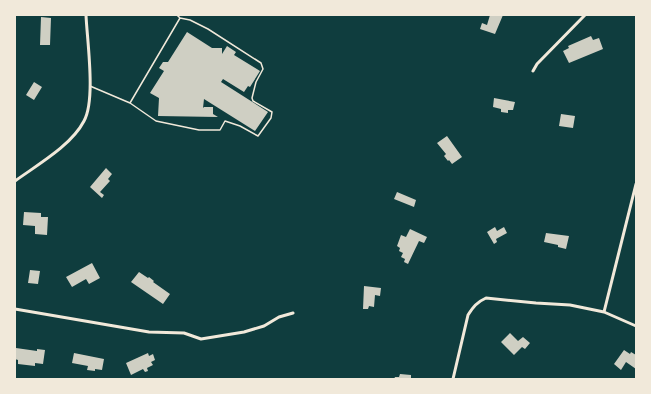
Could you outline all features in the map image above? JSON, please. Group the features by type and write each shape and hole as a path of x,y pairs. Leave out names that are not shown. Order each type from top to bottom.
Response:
{"street":[{"path":"15,181 69,140 81,127 88,114 90,86 86,15"},
{"path":"533,72 537,64 585,15"},
{"path":"604,312 636,184"},
{"path":"453,379 468,315 474,306 486,298 570,305 604,312 636,326"},
{"path":"15,309 149,332 184,333 201,339 244,332 264,326 279,316 293,313"}],"lane":[{"path":"90,86 130,103 156,121 206,131 220,130 225,121 240,126 258,136 271,118 272,112 253,101 252,98 256,82 263,69 261,63 208,29 190,20 180,18 177,15"},
{"path":"130,103 180,18"}],"building":[{"path":"490,15 503,15 495,34 480,29 482,23 487,25"},
{"path":"41,17 51,18 50,45 40,45"},
{"path":"187,32 212,48 222,48 222,54 227,46 236,52 234,55 260,71 250,87 248,86 244,92 223,79 221,82 268,112 255,131 204,99 203,108 213,107 213,114 218,117 158,116 159,98 150,93 164,71 159,68 163,62 168,62"},
{"path":"591,36 593,40 599,38 603,49 569,63 563,51 569,48 568,46"},
{"path":"34,82 42,87 34,100 26,95"},
{"path":"494,98 515,102 513,110 508,110 508,113 501,112 501,109 493,107"},
{"path":"561,114 575,116 573,128 559,126"},
{"path":"447,136 462,157 452,164 444,156 446,154 437,143"},
{"path":"106,168 112,174 108,179 110,181 100,192 104,195 102,198 90,187"},
{"path":"397,192 416,200 414,207 394,199"},
{"path":"24,212 41,213 41,217 48,217 47,235 35,234 35,226 23,225"},
{"path":"495,227 497,231 504,227 507,233 496,239 497,242 494,244 487,232"},
{"path":"410,229 427,237 424,243 419,241 408,264 404,262 405,259 401,257 403,253 399,251 400,248 397,246 401,235 406,237"},
{"path":"546,233 569,236 566,249 558,247 558,245 544,242"},
{"path":"92,263 100,278 89,284 86,279 72,287 66,277"},
{"path":"30,270 40,271 38,284 28,283"},
{"path":"139,272 148,278 149,277 154,281 153,282 170,294 163,304 131,282"},
{"path":"364,286 381,288 380,296 375,295 374,307 369,306 368,309 363,309"},
{"path":"510,333 518,341 523,337 530,343 525,349 522,347 514,355 501,342"},
{"path":"16,348 37,351 37,349 45,350 43,364 35,363 35,366 18,364 18,360 15,359"},
{"path":"624,350 630,354 631,352 636,355 636,369 626,362 621,370 614,364"},
{"path":"74,353 104,359 102,370 87,370 88,366 72,363"},
{"path":"148,353 149,356 153,354 155,360 151,362 153,365 147,368 148,371 145,372 143,369 131,375 126,363"},
{"path":"400,374 411,375 411,379 394,379 395,377 399,377"}]}
